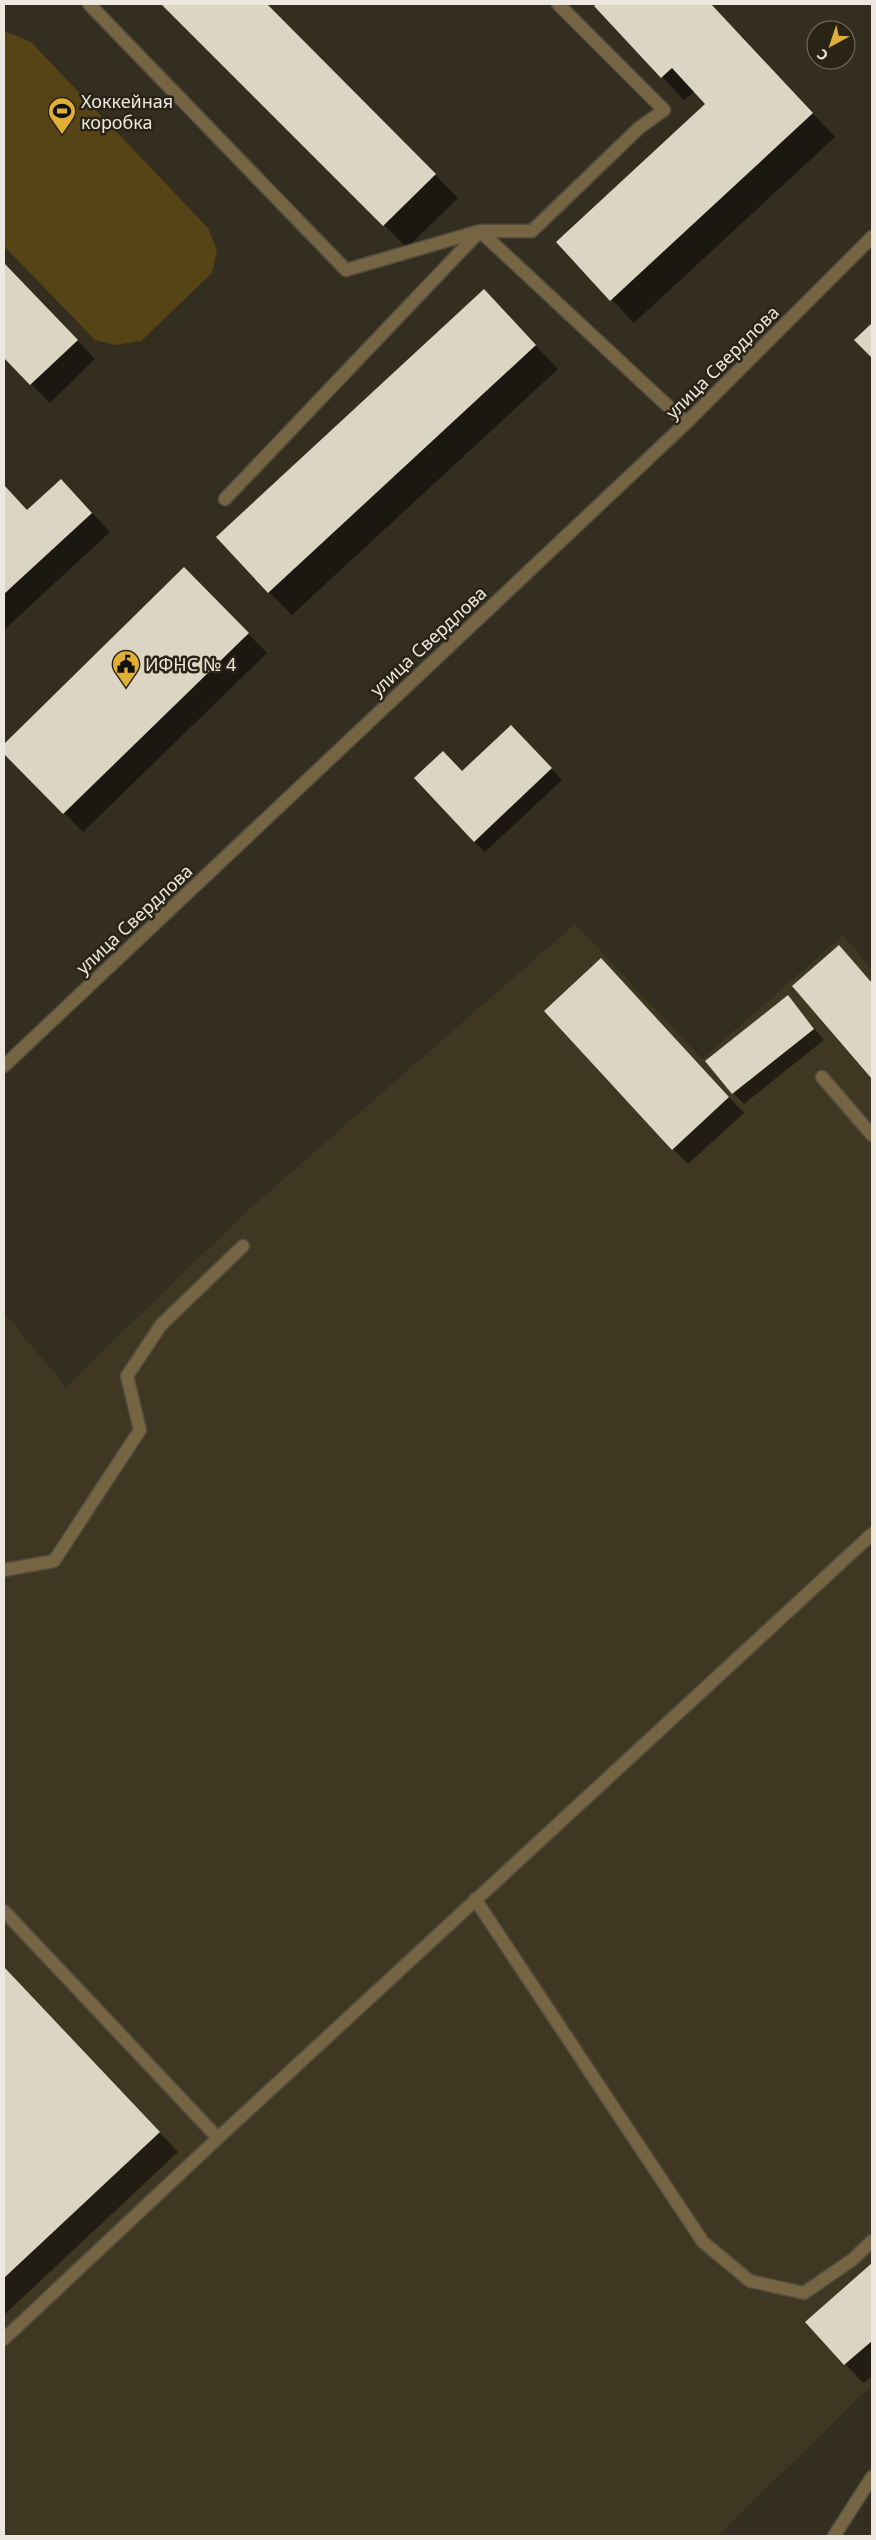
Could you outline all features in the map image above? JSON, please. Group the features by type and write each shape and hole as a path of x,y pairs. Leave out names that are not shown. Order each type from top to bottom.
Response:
{"street":[{"path":"89,4 346,270 480,231 532,231 638,128 664,110 558,4"},
{"path":"480,231 686,423"},
{"path":"225,499 480,231"},
{"name":"улица Свердлова","path":"4,1066 686,423 872,237"},
{"path":"822,1077 872,1135"},
{"path":"4,1570 54,1560 140,1430 128,1376 161,1325 243,1246"},
{"path":"4,2339 475,1899 872,1534"},
{"path":"475,1899 703,2242 750,2281 804,2293 852,2260 872,2241"},
{"path":"4,1911 218,2138"},
{"path":"834,2536 872,2477"}],"shaded area":[{"name":"Хоккейная коробка","path":"7,32 31,42 208,228 217,250 212,273 141,341 116,345 95,340 4,246 4,34"},
{"path":"575,924 702,1059 843,935 872,970 872,2385 718,2536 4,2536 4,1313 66,1387 246,1212"}],"building":[{"path":"161,4 267,4 436,174 383,226"},
{"path":"597,4 711,4 813,113 610,301 556,242 705,104 672,68 661,78 594,6"},
{"path":"4,263 78,340 30,385 4,358"},
{"path":"484,289 536,345 268,593 216,537"},
{"path":"872,323 872,358 854,340"},
{"path":"61,479 92,513 4,594 4,485 27,510"},
{"name":"ИФНС № 4","path":"184,567 249,633 63,814 4,754 4,744"},
{"path":"511,725 552,768 474,842 414,778 443,751 462,771"},
{"path":"839,945 872,983 872,1079 792,986"},
{"path":"601,958 729,1097 672,1150 544,1011"},
{"path":"788,995 814,1029 732,1094 705,1061"},
{"path":"4,1967 160,2132 4,2278"},
{"path":"872,2263 872,2341 844,2365 805,2322"}],"place":[{"name":"Хоккейная коробка","path":"62,135"},
{"name":"ИФНС № 4","path":"126,688"}]}
